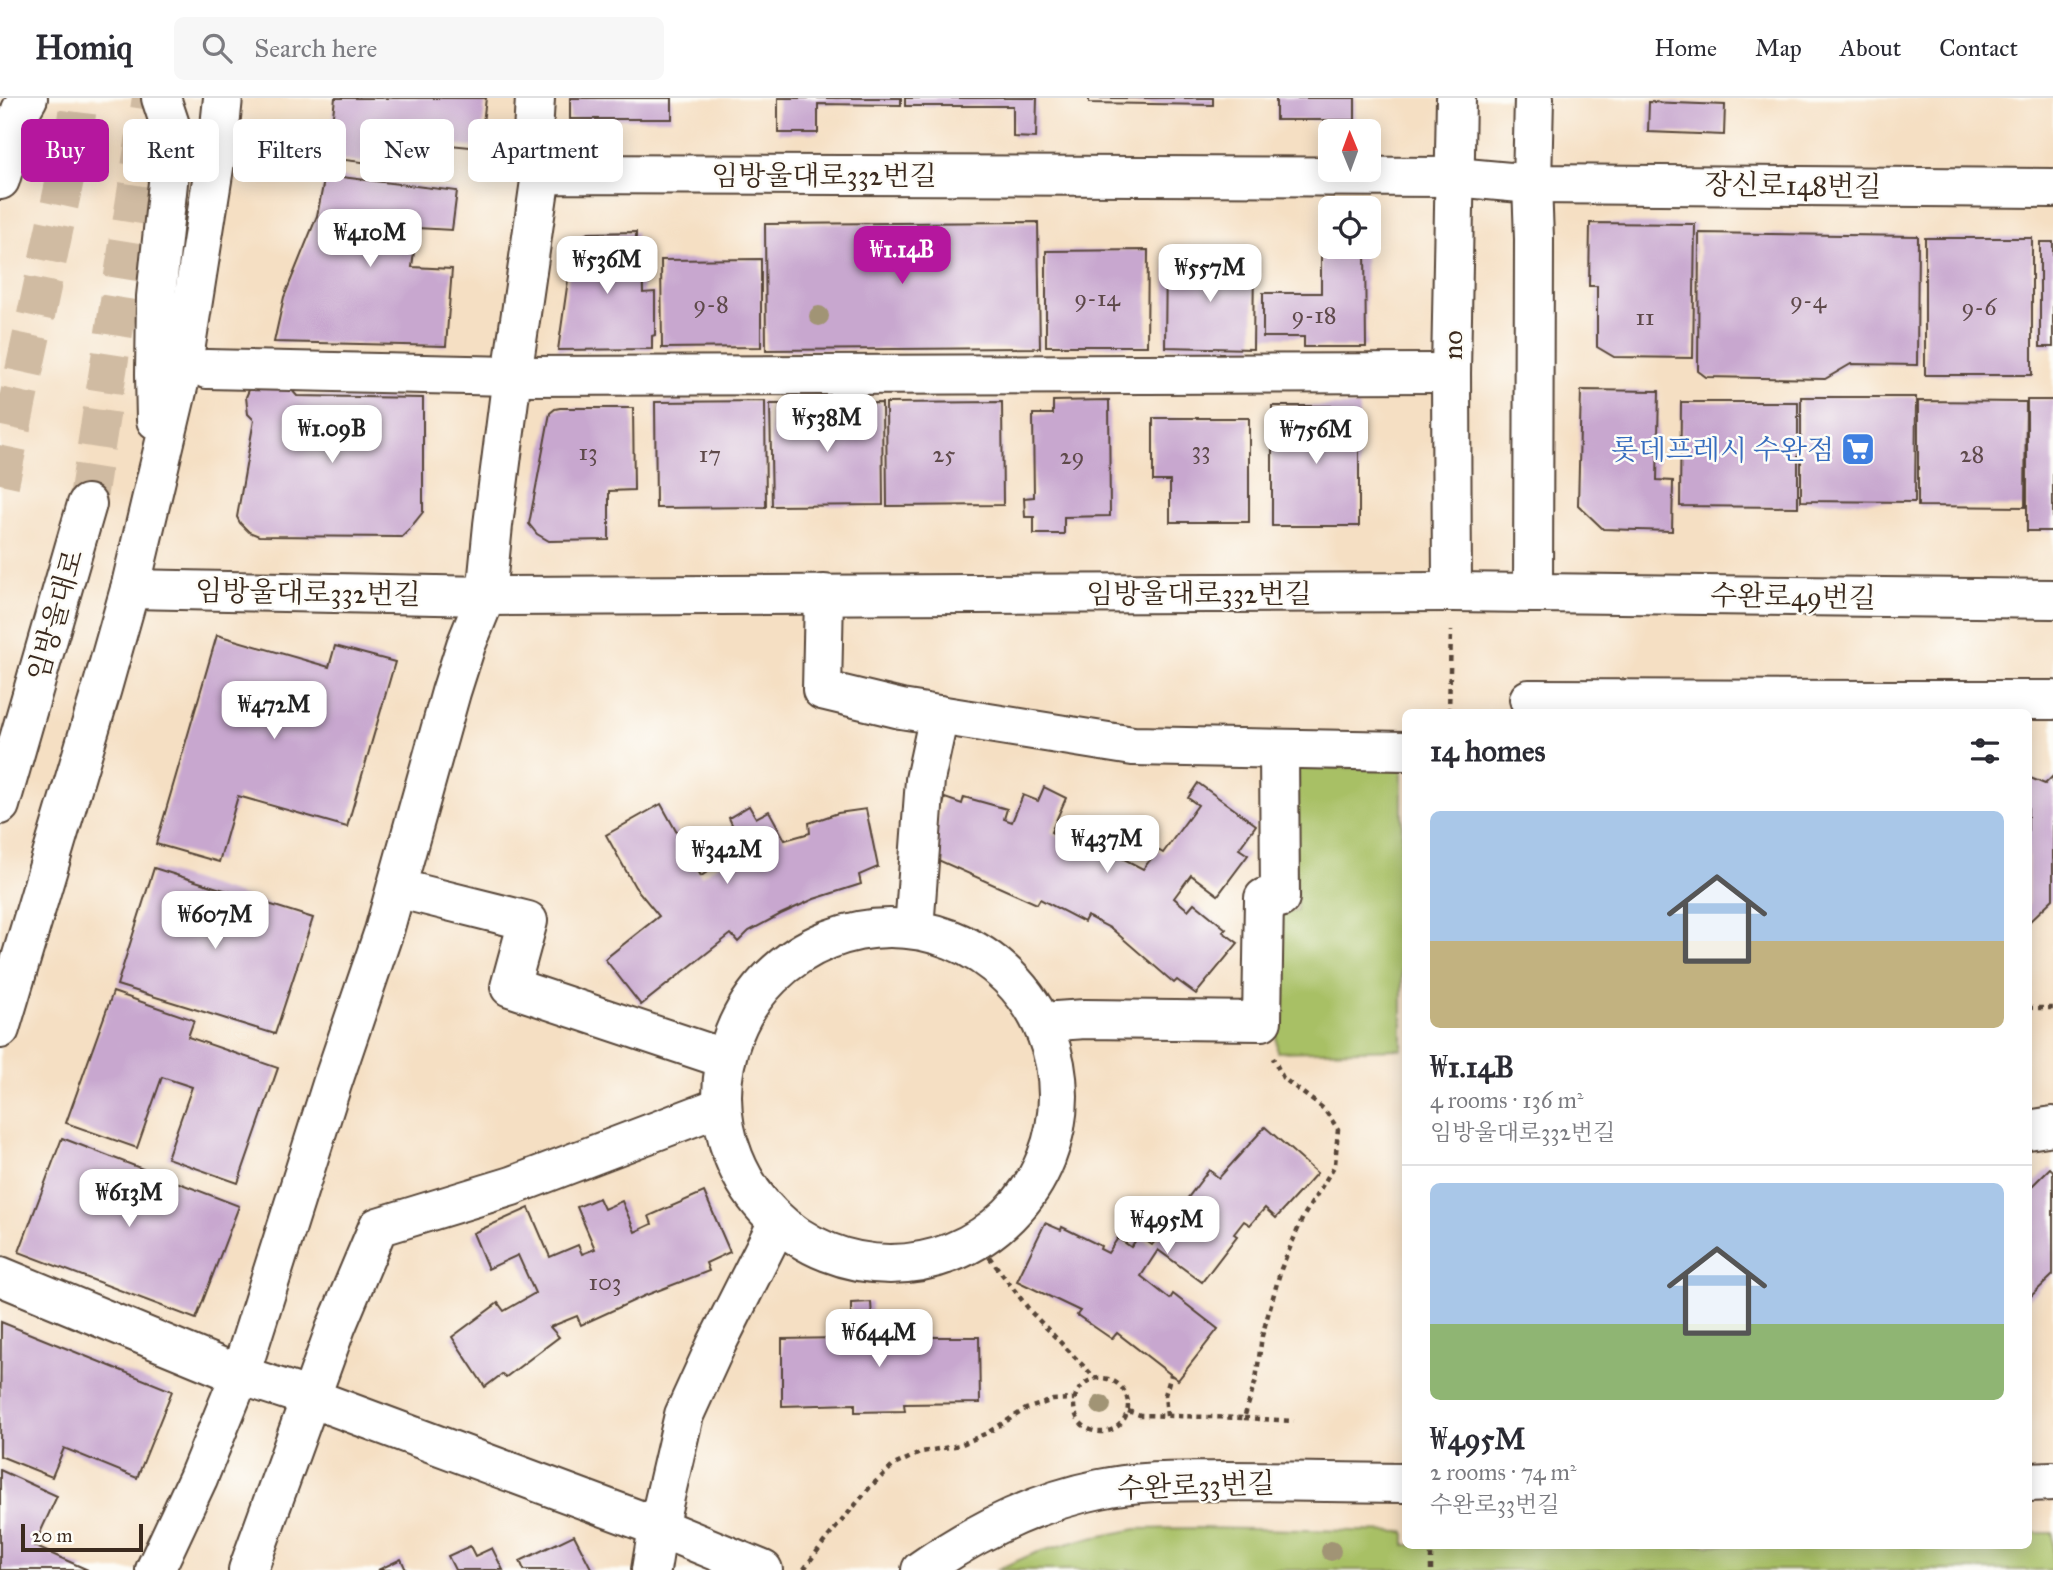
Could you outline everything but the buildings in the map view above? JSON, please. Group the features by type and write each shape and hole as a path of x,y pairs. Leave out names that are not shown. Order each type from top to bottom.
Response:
{"street":[{"path":"0,180 21,110 28,98"},
{"path":"158,464 156,297 171,141 171,128 161,98"},
{"path":"0,1029 130,589 182,370 223,98"},
{"path":"534,119 535,98"},
{"name":"no","path":"1452,592 1451,373 1456,98"},
{"path":"1533,593 1534,98"},
{"name":"임방울대로332번길","path":"623,174 1455,177 1532,184"},
{"path":"155,1570 198,1478 240,1375 384,931 466,645 486,596 512,376 540,182"},
{"name":"장신로148번길","path":"1532,184 2053,188"},
{"path":"206,369 512,376 1451,373"},
{"name":"임방울대로","path":"0,805 87,505"},
{"name":"임방울대로332번길","path":"130,589 486,596 1533,593"},
{"name":"수완로49번길","path":"1533,593 2053,599"},
{"path":"824,594 822,690 901,709 1133,746 1402,751"},
{"path":"1529,699 1897,706 2053,699"},
{"path":"914,929 925,780 939,715"},
{"path":"1042,1022 1085,1019 1262,1021 1264,898 1279,898 1279,748"},
{"path":"416,893 528,921 510,987 726,1059"},
{"path":"880,928 914,929 946,937 976,950 1003,970 1025,994 1042,1022 1054,1053 1059,1086 1058,1118 1050,1150 1037,1181 1017,1208 977,1241 933,1259 900,1264 867,1263 835,1255 805,1241 778,1222 756,1198 738,1170 727,1138 722,1106 723,1073 730,1041 744,1011 764,984 788,961 816,944 848,933 880,928"},
{"path":"248,1570 337,1327 378,1227 512,1186 722,1106"},
{"path":"2032,1129 2053,1126"},
{"path":"651,1570 658,1527 684,1415 778,1222"},
{"path":"0,1276 240,1375 311,1398 658,1527 763,1570"},
{"path":"2032,1482 2053,1481"},
{"name":"수완로33번길","path":"921,1570 992,1526 1059,1500 1102,1488 1154,1482 1402,1483"}],"path":[{"path":"1449,709 1452,592"},
{"path":"2032,1008 2053,1008"},
{"path":"1244,1418 1256,1380 1262,1336 1281,1269 1303,1217 1335,1165 1338,1129 1324,1109 1283,1077 1266,1044 1262,1021"},
{"path":"977,1241 1031,1312 1095,1378"},
{"path":"1167,1416 1165,1395 1171,1375"},
{"path":"1095,1378 1112,1380 1122,1388 1127,1398 1128,1411 1123,1422 1113,1429 1101,1432 1089,1430 1074,1412 1074,1399 1079,1388 1095,1378"},
{"path":"804,1570 871,1486 894,1465 922,1452 960,1445 987,1433 1026,1409 1053,1400 1074,1399"},
{"path":"1128,1411 1140,1415 1294,1421"},
{"path":"1431,1549 1431,1570"}],"green space":[{"path":"1292,767 1402,768 1402,1049 1277,1052 1272,913 1297,911"},
{"path":"1136,1529 1402,1532 1402,1549 2032,1549 2032,1533 2053,1533 2053,1570 996,1570 1035,1553"}],"tunnel":[{"path":"0,484 74,137 79,98"},
{"path":"87,504 151,98"}],"place":[{"name":"롯데프레시 수완점","path":"1858,449"}]}
